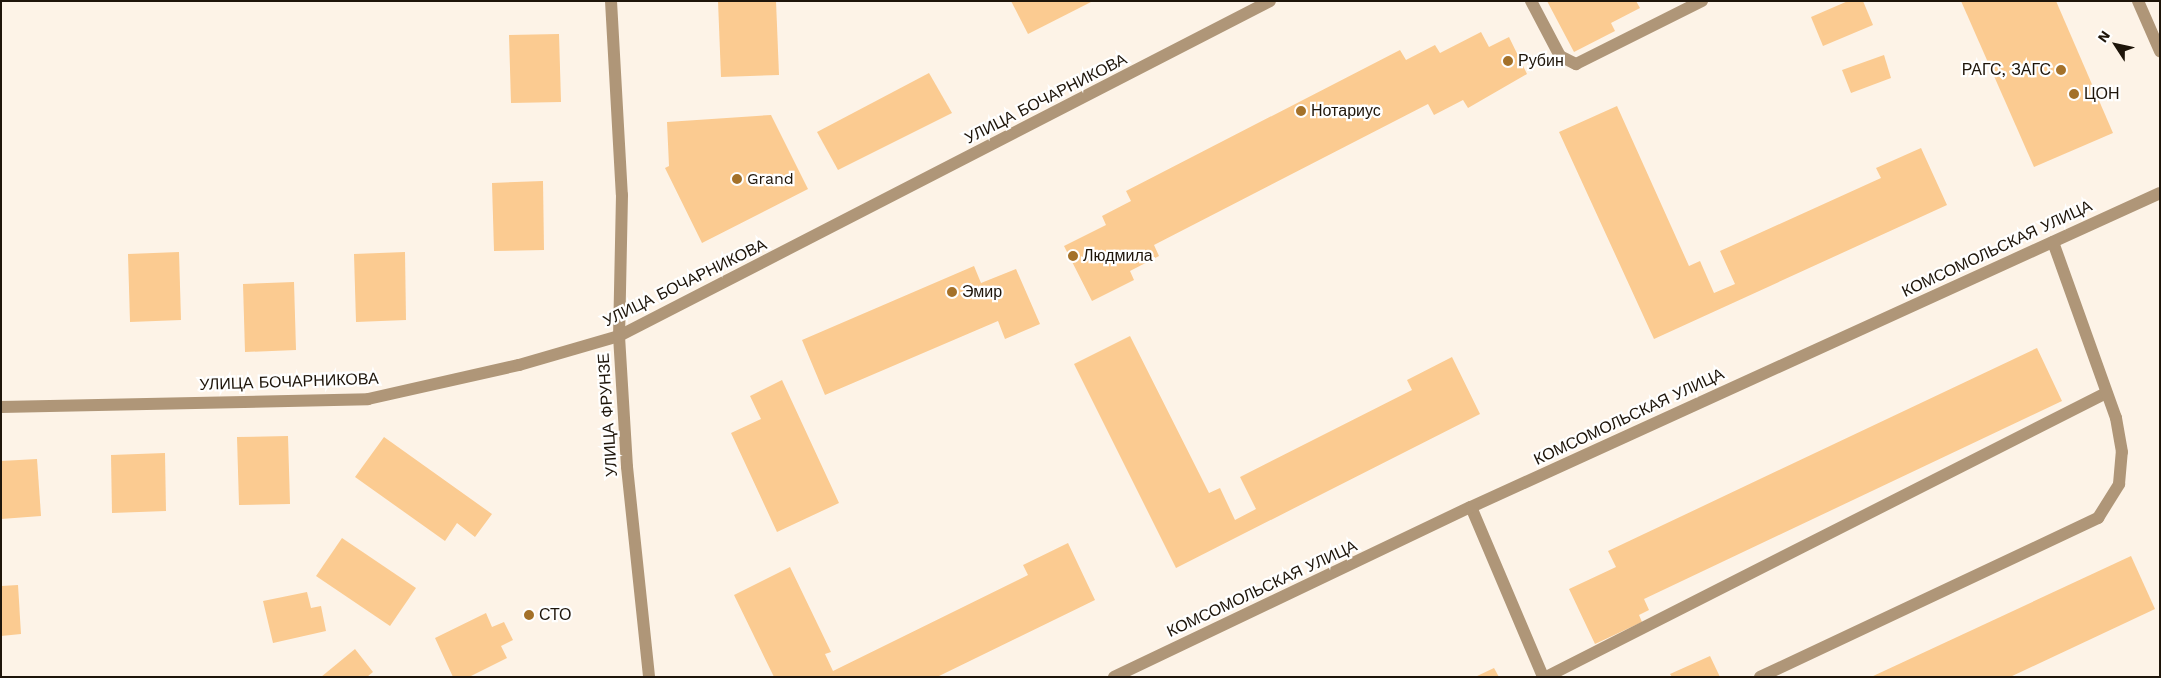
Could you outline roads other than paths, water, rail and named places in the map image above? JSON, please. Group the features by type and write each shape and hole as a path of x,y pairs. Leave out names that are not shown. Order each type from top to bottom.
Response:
{"street":[{"name":"УЛИЦА ФРУНЗЕ","path":"611,1 622,195 619,336 627,467 649,677"},
{"name":"УЛИЦА БОЧАРНИКОВА","path":"1,407 368,399 519,365 619,336 1270,1"},
{"path":"1530,1 1560,56 1576,64 1702,1"},
{"path":"2138,1 2160,51"},
{"name":"КОМСОМОЛЬСКАЯ УЛИЦА","path":"1114,677 1471,507 2160,193"},
{"path":"1760,677 2098,518 2119,484 2122,452 2116,418 2104,394 2054,242"},
{"path":"1471,507 1544,677 2104,394"}],"place":[{"name":"Рубин","path":"1508,61"},
{"name":"РАГС, ЗАГС","path":"2061,70"},
{"name":"ЦОН","path":"2074,94"},
{"name":"Нотариус","path":"1301,111"},
{"name":"Grand","path":"737,179"},
{"name":"Людмила","path":"1073,256"},
{"name":"Эмир","path":"952,292"},
{"name":"СТО","path":"529,615"}]}
